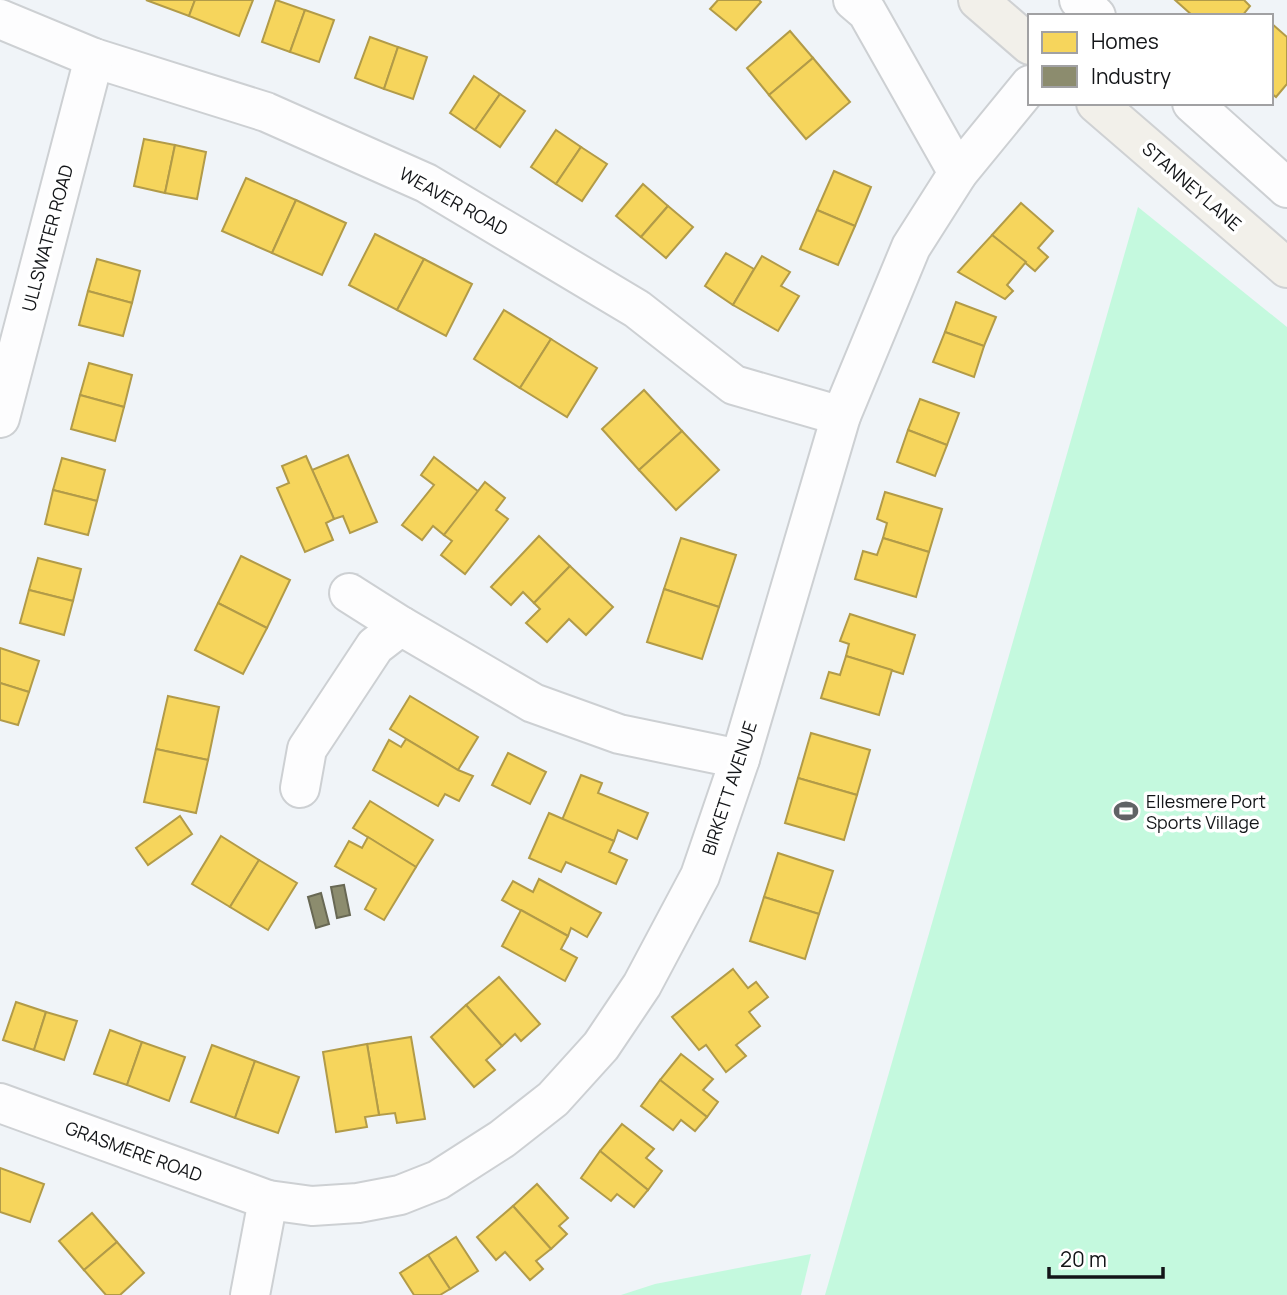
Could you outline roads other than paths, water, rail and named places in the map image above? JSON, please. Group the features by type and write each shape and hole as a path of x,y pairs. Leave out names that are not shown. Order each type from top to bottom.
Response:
{"main road":[{"path":"978,0 1028,43"},
{"name":"STANNEY LANE","path":"1098,105 1287,268"}],"street":[{"path":"853,0 867,12 958,173"},
{"path":"1079,0 1095,14"},
{"name":"WEAVER ROAD","path":"0,19 94,58 266,112 426,183 637,309 734,385 841,416"},
{"name":"ULLSWATER ROAD","path":"0,418 94,58"},
{"name":"BIRKETT AVENUE","path":"268,1200 312,1206 358,1203 400,1195 438,1180 502,1139 553,1099 601,1046 642,985 699,876 740,759 841,416 911,247 958,173 1028,87"},
{"path":"1194,105 1287,188"},
{"path":"349,593 533,703 619,734 740,759"},
{"path":"300,788 307,749 375,646 401,626"},
{"name":"GRASMERE ROAD","path":"0,1103 268,1200"},
{"path":"250,1295 268,1200"}],"place":[{"name":"Ellesmere Port Sports Village","path":"1126,811"}]}
